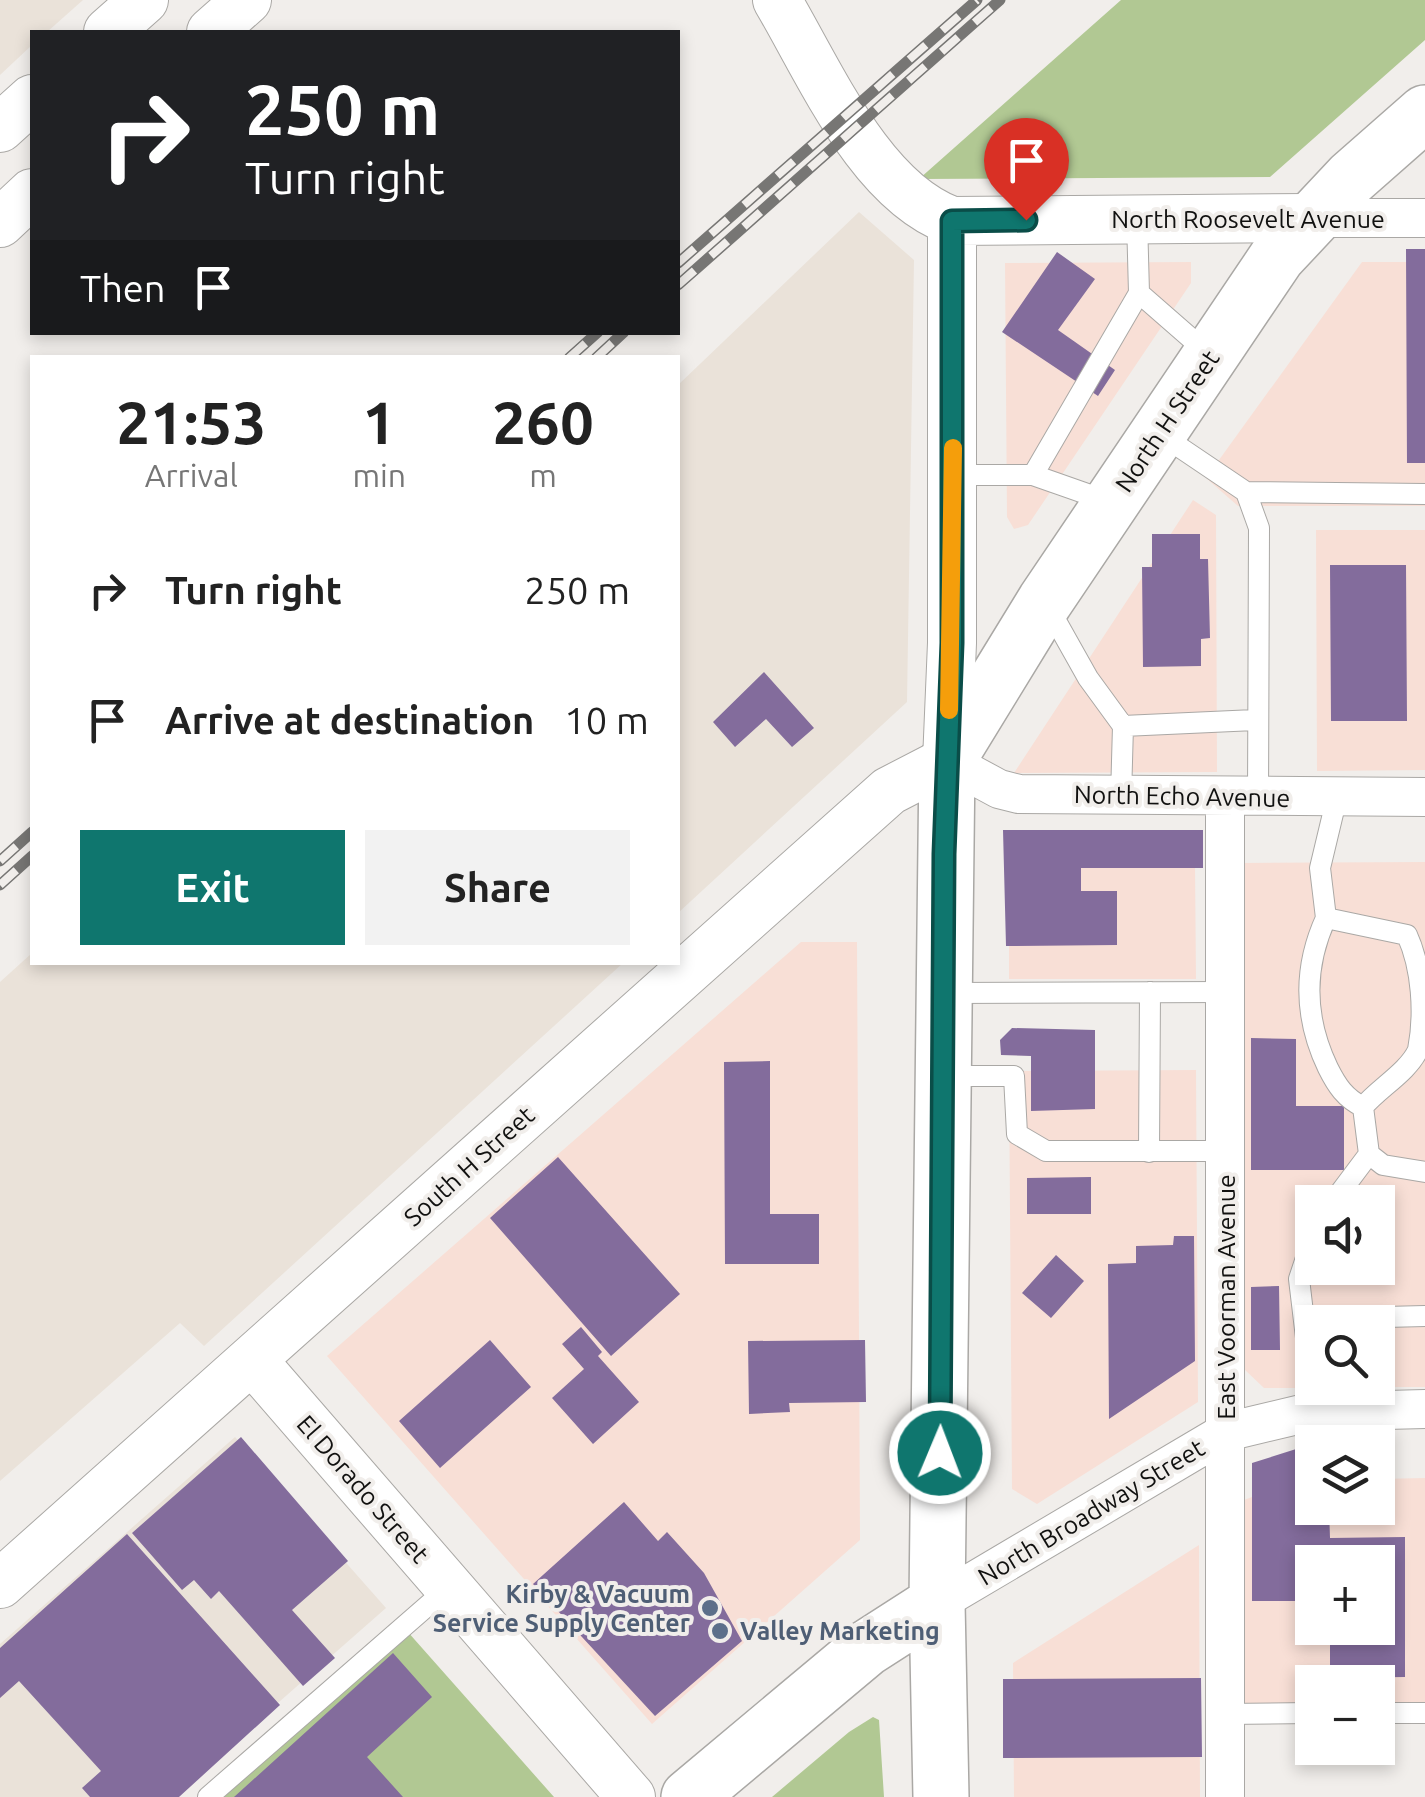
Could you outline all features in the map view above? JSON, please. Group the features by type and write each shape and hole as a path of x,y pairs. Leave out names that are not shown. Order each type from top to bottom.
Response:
{"main road":[{"name":"North H Street","path":"947,761 1045,602 1277,257 1310,218 1425,113"},
{"path":"942,1797 937,1602 947,761"},
{"path":"688,1797 867,1648 937,1602"}],"street":[{"path":"110,30 144,0"},
{"path":"213,30 247,0"},
{"path":"777,0 892,184 916,205 952,221 953,476 947,761"},
{"path":"0,128 30,102"},
{"path":"0,222 30,195"},
{"name":"North Roosevelt Avenue","path":"952,221 1425,218"},
{"name":"North Echo Avenue","path":"947,761 999,790 1020,794 1425,797"},
{"name":"South H Street","path":"0,1584 888,791 947,761"},
{"name":"East Voorman Avenue","path":"1225,1797 1225,992 1241,798"},
{"name":"El Dorado Street","path":"253,1362 632,1797"},
{"name":"North Broadway Street","path":"937,1602 1226,1432 1310,1412 1425,1409"}],"lane":[{"path":"1033,474 1139,293 1136,219"},
{"path":"1139,293 1210,356"},
{"path":"1158,433 1246,492 1425,494"},
{"path":"953,476 1033,474 1112,503"},
{"path":"1241,798 1255,720 1259,528 1246,492"},
{"path":"1045,602 1088,678 1123,726 1121,796"},
{"path":"1123,726 1255,720"},
{"path":"1337,798 1320,868 1326,918 1313,958 1308,1004 1312,1036 1347,1099 1364,1107"},
{"path":"1326,918 1407,934 1422,968 1424,1021 1418,1050 1364,1107 1369,1154 1346,1185"},
{"path":"944,992 1225,992"},
{"path":"1149,1152 1150,992"},
{"path":"944,1076 1014,1076 1017,1134 1046,1151 1226,1151"},
{"path":"1369,1154 1383,1165 1425,1172"},
{"path":"1395,1317 1425,1316"},
{"path":"1310,1412 1311,1405"},
{"path":"208,1797 449,1587"},
{"path":"1225,1714 1295,1713"},
{"path":"1395,1713 1425,1713"}],"shaded area":[{"path":"0,0 83,0 49,30 30,30 30,47 0,75"},
{"path":"859,212 914,260 907,702 680,911 680,383"},
{"path":"1191,262 1191,283 1028,525 1014,529 1007,517 1005,263"},
{"path":"1362,262 1425,262 1425,506 1238,506 1206,478"},
{"path":"1193,500 1216,515 1217,772 1014,773"},
{"path":"1316,530 1425,530 1425,770 1317,771"},
{"path":"1425,862 1425,1387 1395,1387 1395,1305 1295,1305 1295,1388 1264,1388 1244,1369 1241,863"},
{"path":"1009,865 1195,865 1196,979 1009,979"},
{"path":"801,942 857,942 860,1540 652,1724 327,1356"},
{"path":"30,955 30,965 621,965 204,1346 180,1323 0,1481 0,982"},
{"path":"1196,1070 1198,1402 1037,1504 1012,1489 1009,1071"},
{"path":"235,1437 386,1608 171,1797 0,1797 0,1644"},
{"path":"1425,1478 1425,1704 1395,1704 1395,1665 1295,1665 1295,1704 1245,1704 1244,1500 1295,1482 1295,1525 1395,1525 1395,1479"},
{"path":"1199,1545 1200,1797 1014,1797 1013,1663"}],"green space":[{"path":"1121,0 1425,0 1425,40 1270,177 919,179"},
{"path":"407,1631 554,1797 218,1797"},
{"path":"873,1717 879,1720 884,1797 772,1797 849,1732"}],"building":[{"path":"1406,249 1425,249 1425,463 1407,463"},
{"path":"1057,252 1095,279 1058,330 1115,370 1098,396 1002,332"},
{"path":"1152,534 1200,534 1200,559 1208,559 1210,638 1201,639 1201,666 1143,667 1142,567 1152,567"},
{"path":"1330,565 1406,565 1407,721 1331,721"},
{"path":"764,672 814,728 792,747 766,719 735,747 713,722"},
{"path":"1003,830 1203,830 1203,868 1081,868 1081,891 1117,891 1117,945 1006,946"},
{"path":"1012,1028 1095,1030 1095,1109 1031,1111 1031,1056 1001,1055 1000,1040"},
{"path":"1251,1038 1296,1039 1296,1106 1344,1106 1344,1170 1251,1170"},
{"path":"770,1061 770,1214 819,1214 819,1264 725,1264 724,1062"},
{"path":"558,1157 680,1294 611,1356 490,1218"},
{"path":"1091,1177 1091,1214 1027,1214 1027,1178"},
{"path":"1174,1236 1194,1236 1195,1361 1109,1419 1108,1264 1136,1263 1136,1246 1173,1245"},
{"path":"1056,1255 1084,1281 1051,1318 1022,1293"},
{"path":"1279,1286 1280,1350 1251,1350 1251,1287"},
{"path":"581,1327 602,1352 598,1356 639,1402 593,1444 552,1398 584,1369 562,1344"},
{"path":"490,1340 531,1387 440,1468 399,1421"},
{"path":"865,1340 866,1402 789,1403 790,1412 749,1414 748,1341"},
{"path":"241,1437 348,1561 292,1610 335,1658 303,1686 219,1591 211,1599 194,1580 182,1590 132,1533"},
{"path":"1295,1449 1295,1525 1330,1525 1330,1538 1405,1537 1405,1677 1395,1677 1395,1665 1330,1665 1330,1645 1395,1645 1395,1545 1295,1545 1295,1601 1252,1601 1252,1463"},
{"path":"624,1502 658,1541 667,1532 704,1573 742,1641 655,1716 533,1584"},
{"path":"127,1534 280,1705 179,1797 90,1797 82,1788 101,1771 19,1681 0,1698 0,1648"},
{"path":"393,1653 432,1697 367,1757 403,1797 234,1797"},
{"path":"1201,1678 1202,1757 1003,1758 1003,1679"}],"railway":[{"path":"680,261 977,0"},
{"path":"680,283 1000,0"},
{"path":"572,355 595,335"},
{"path":"599,355 621,335"},
{"path":"0,861 30,834"},
{"path":"0,885 30,858"}],"slow traffic":[{"path":"949,710 953,448"}],"place":[{"name":"Kirby & Vacuum Service Supply Center","path":"710,1608"},
{"name":"Valley Marketing","path":"720,1631"}],"route":[{"path":"940,1453 944,854 952,643 952,221 1026,220"}]}
